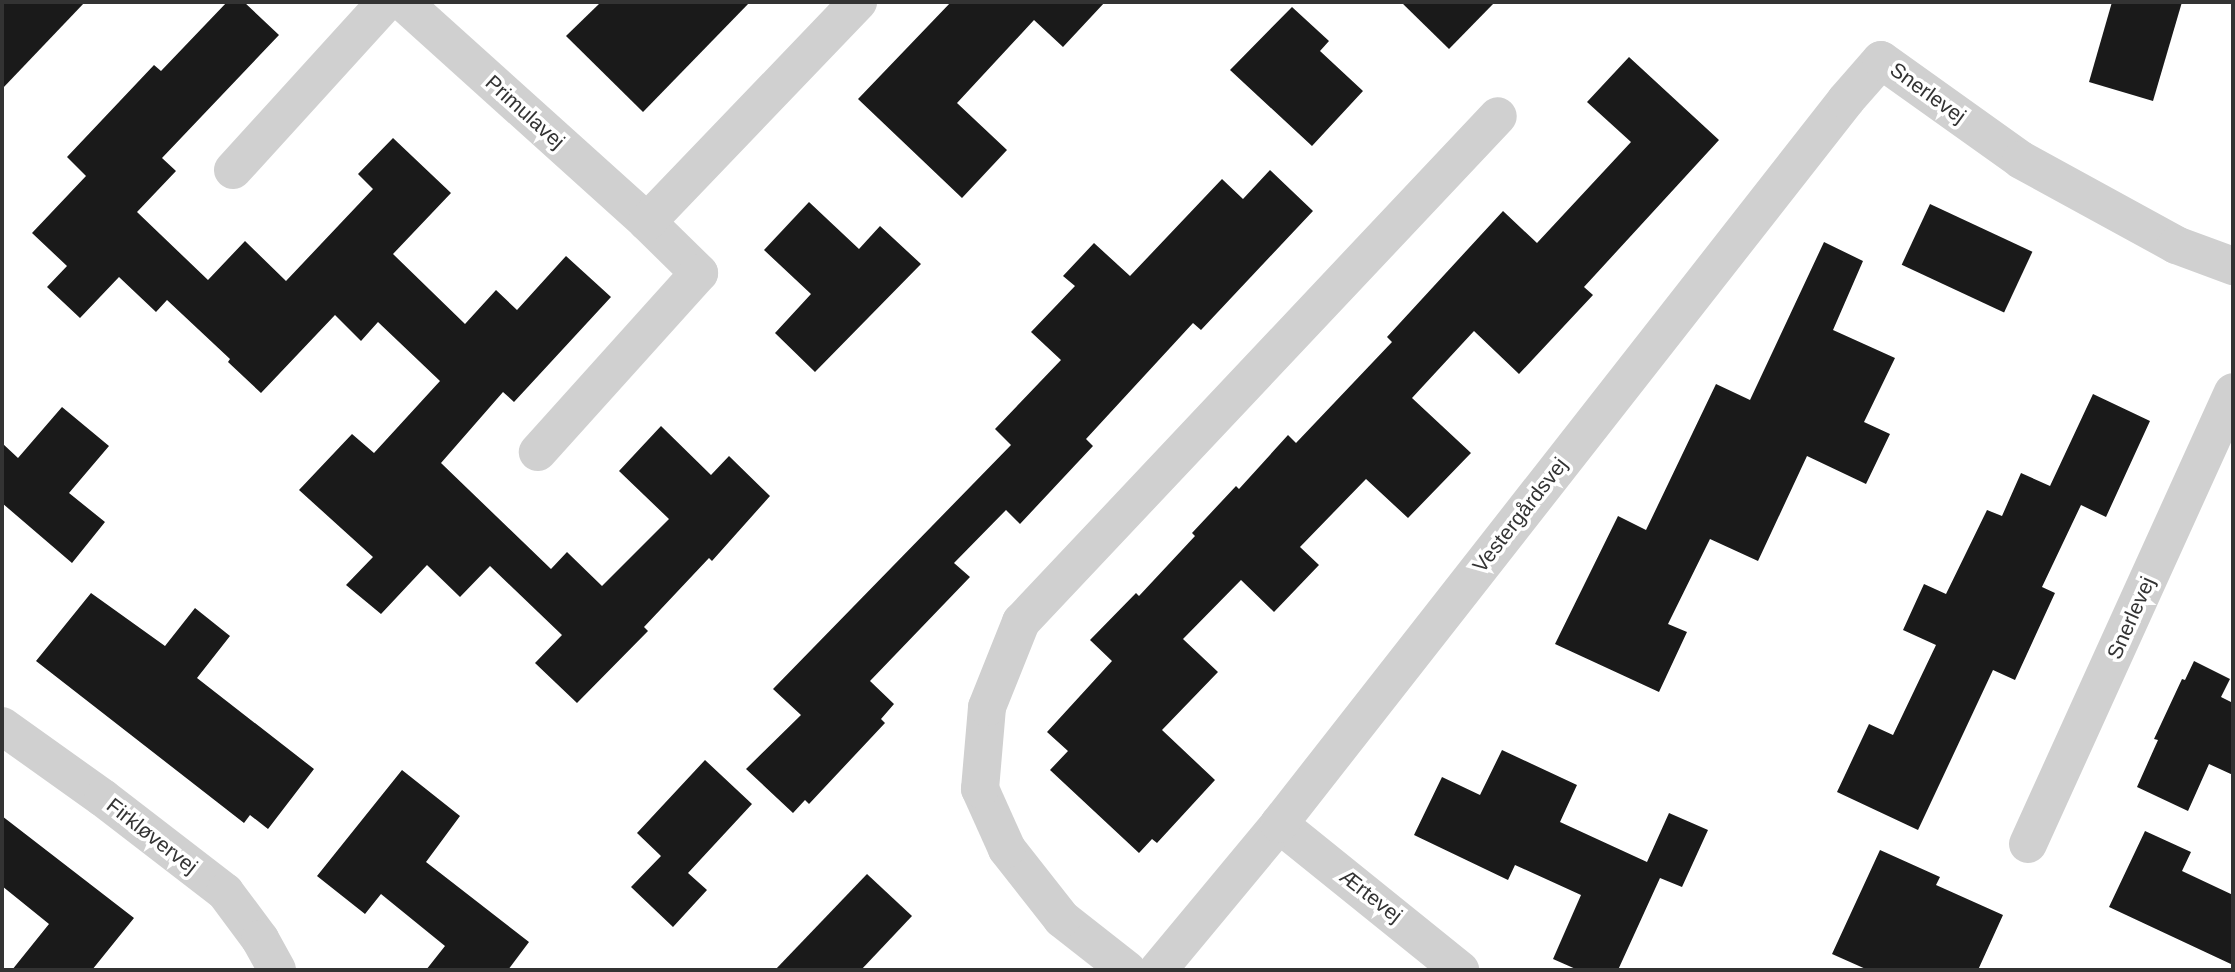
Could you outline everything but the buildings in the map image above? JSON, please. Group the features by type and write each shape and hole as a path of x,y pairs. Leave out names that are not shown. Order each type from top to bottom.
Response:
{"street":[{"path":"233,170 386,2"},
{"name":"Primulavej","path":"403,2 648,222 699,273 538,452"},
{"path":"648,222 858,2"},
{"name":"Snerlevej","path":"1881,60 2021,160 2176,245 2233,266"},
{"name":"Vestergårdsvej","path":"1158,970 1279,824 1846,100 1881,60"},
{"path":"1127,970 1062,919 1007,849 980,789 987,707 1021,622 1498,116"},
{"name":"Snerlevej","path":"2028,844 2233,392"},
{"name":"Firkløvervej","path":"2,726 103,798 225,892 260,939 277,970"},
{"name":"Ærtevej","path":"1279,824 1460,970"}]}
